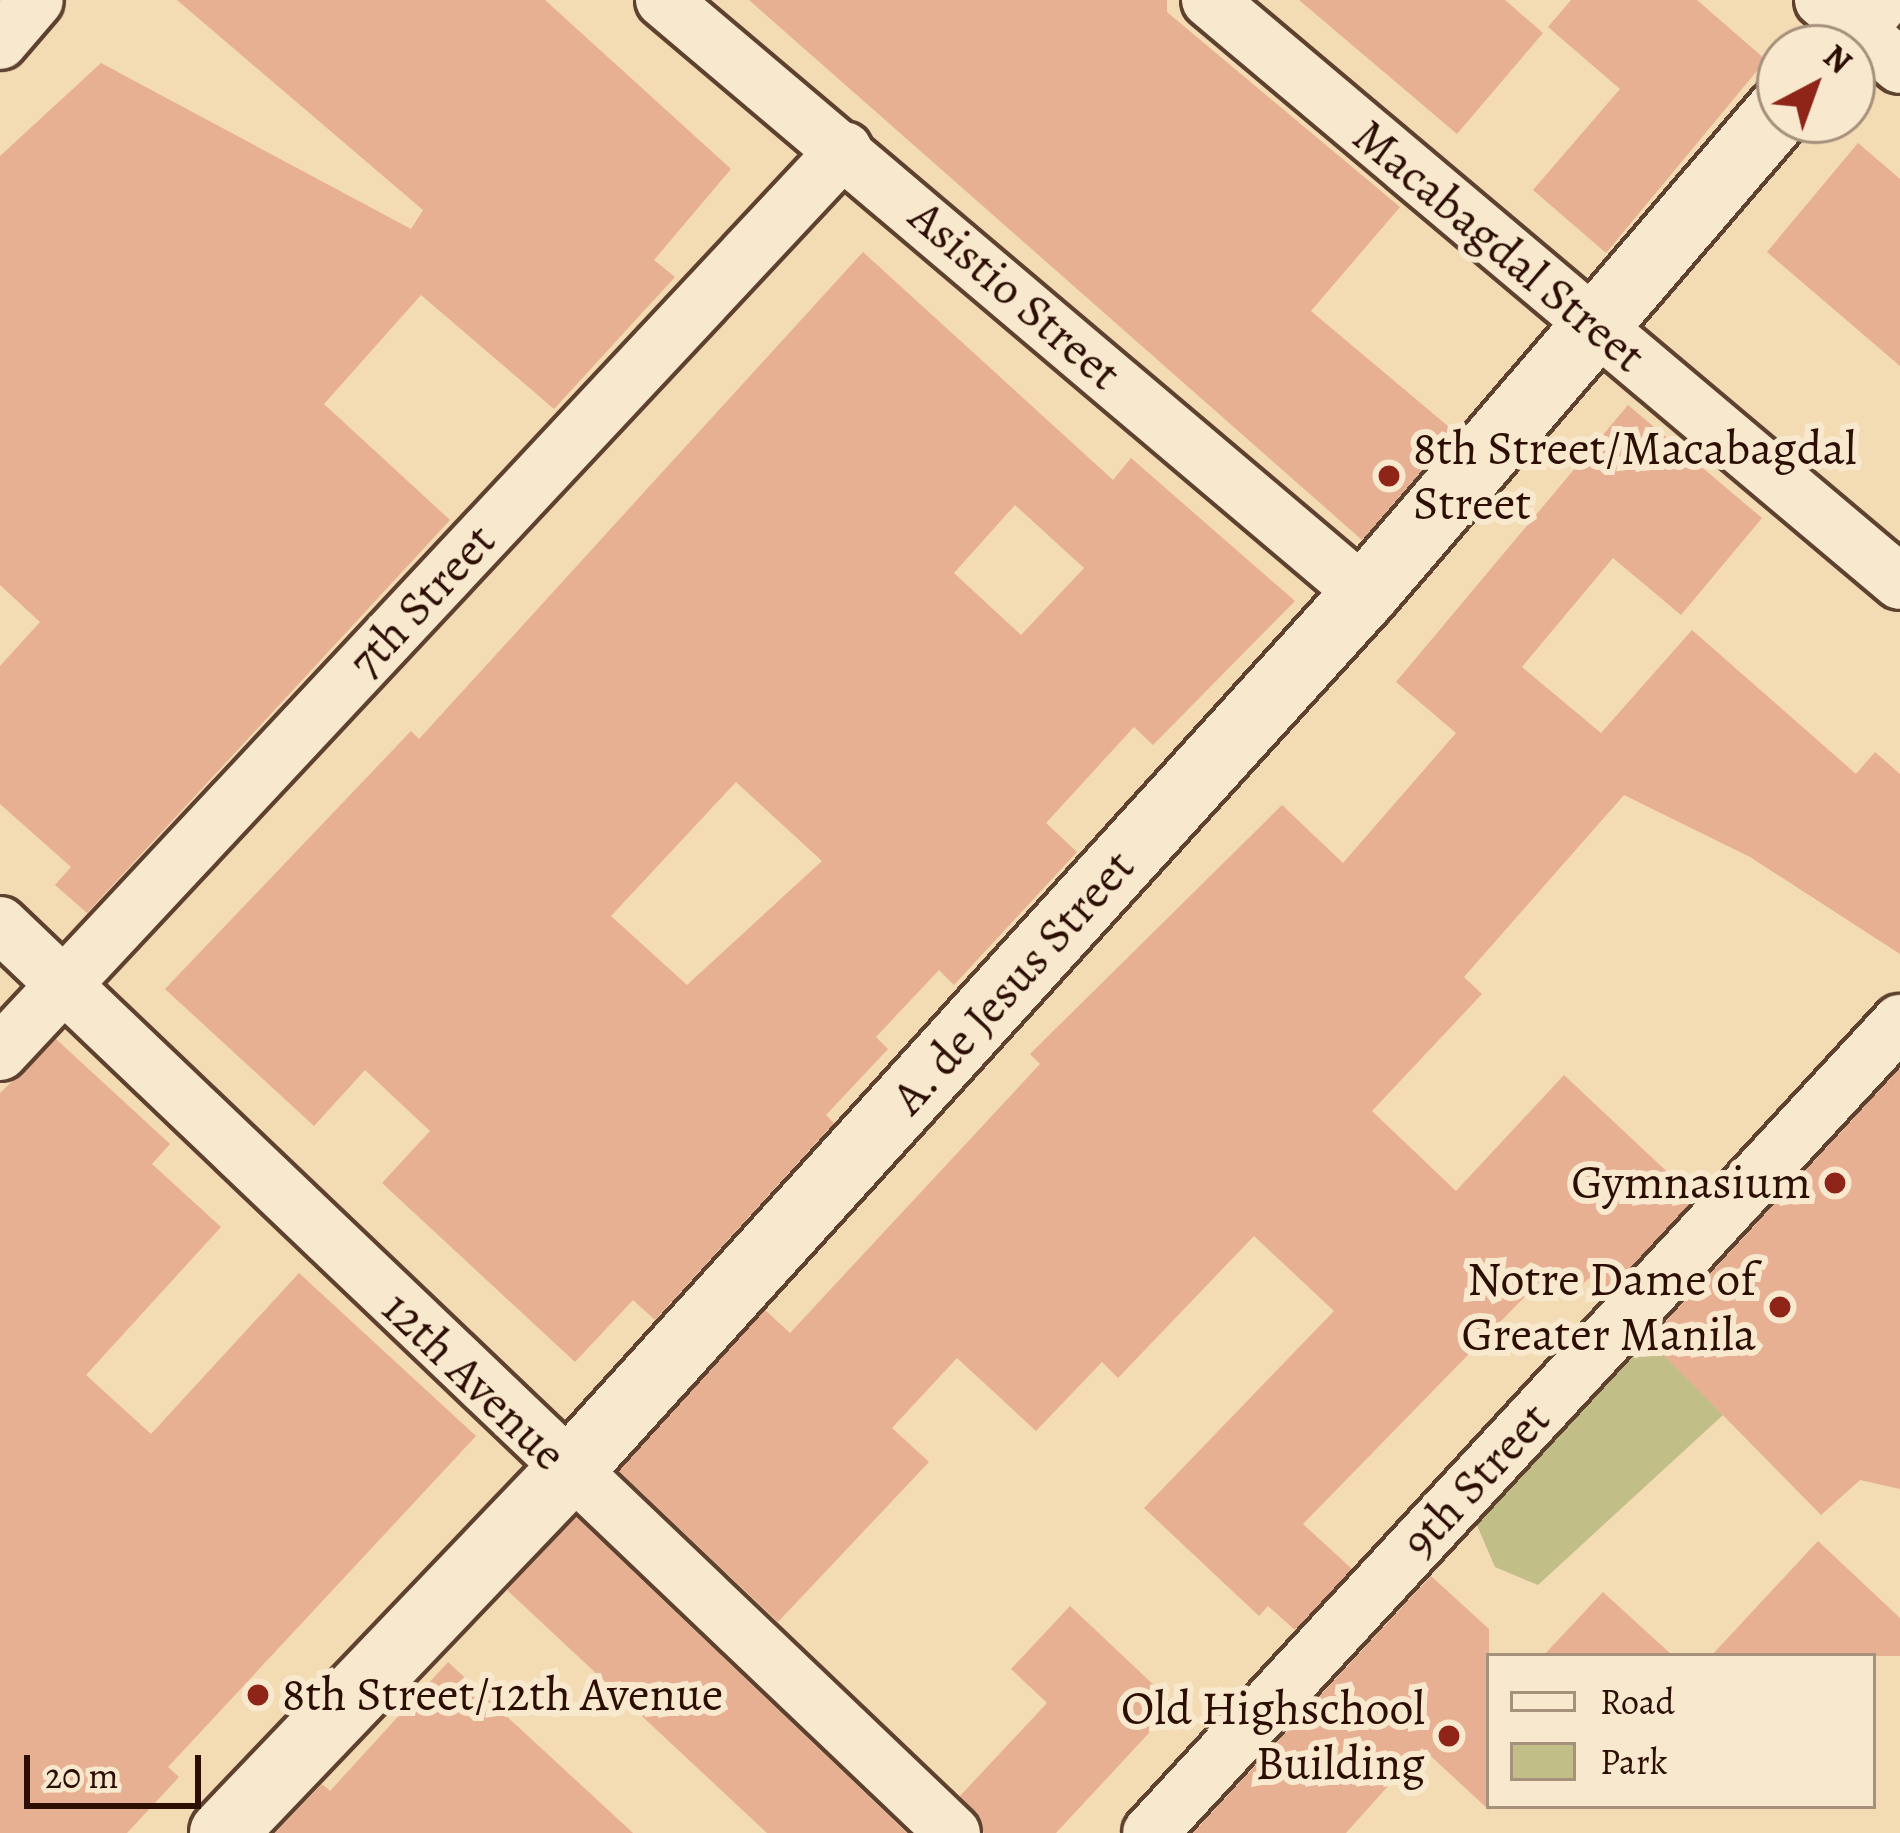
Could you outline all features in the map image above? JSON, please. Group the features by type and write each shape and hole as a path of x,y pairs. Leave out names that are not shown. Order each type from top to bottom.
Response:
{"main road":[{"name":"A. de Jesus Street","path":"223,1833 568,1472 1365,594 1591,325 1756,138"}],"street":[{"path":"0,42 36,0"},
{"name":"Asistio Street","path":"663,0 1365,594"},
{"name":"Macabagdal Street","path":"1209,0 1900,582"},
{"name":"7th Street","path":"0,1053 844,149"},
{"name":"12th Avenue","path":"0,924 568,1472 953,1833"},
{"name":"9th Street","path":"1150,1833 1900,1022"}],"green space":[{"path":"1639,1329 1723,1415 1538,1585 1495,1567 1473,1516"}],"building":[{"path":"177,0 545,0 731,169 654,260 675,277 554,409 421,295 324,404 450,520 87,913 55,885 71,867 0,804 0,666 40,622 0,585 0,156 101,63 411,229 423,210"},
{"path":"749,0 1167,0 1167,12 1400,207 1311,311 1455,432 1362,540"},
{"path":"1299,0 1505,0 1543,33 1457,134"},
{"path":"1571,0 1697,0 1756,51 1756,72 1606,253 1533,190 1620,89 1548,27"},
{"path":"1859,144 1900,179 1900,366 1767,252"},
{"path":"863,252 1113,480 1131,458 1295,601 1153,745 1134,727 1046,823 1077,852 954,985 939,970 876,1037 888,1049 826,1115 834,1123 655,1320 633,1300 575,1362 382,1183 430,1131 365,1070 314,1126 165,989 411,731 419,739","holes":["1015,505 1084,568 1021,635 954,573","736,782 822,861 687,985 611,916"]},
{"path":"1628,405 1762,518 1681,615 1613,558 1522,667 1601,733 1692,630 1856,774 1875,752 1900,774 1900,954 1750,857 1624,795 1464,977 1482,994 1372,1111 1456,1191 1564,1075 1695,1198 1605,1295 1589,1278 1574,1294 1550,1271 1303,1524 1352,1569 1295,1630 1268,1606 1259,1616 1144,1508 1334,1311 1254,1236 1118,1378 1102,1362 1036,1431 957,1358 892,1428 929,1462 778,1622 619,1471 765,1310 790,1333 1040,1064 1030,1054 1282,805 1343,863 1456,733 1396,682"},
{"path":"56,1039 170,1144 152,1164 221,1227 86,1375 151,1434 299,1273 476,1436 168,1767 179,1777 127,1833 0,1833 0,1093"},
{"name":"Gymnasium","path":"1900,1068 1900,1489 1860,1480 1821,1515 1649,1340"},
{"path":"576,1517 907,1833 767,1833 507,1590"},
{"path":"1818,1541 1900,1618 1900,1656 1714,1653"},
{"path":"1431,1576 1489,1629 1486,1807 1422,1748 1346,1833 1193,1833"},
{"name":"Old Highschool Building","path":"1603,1592 1670,1653 1546,1653"},
{"path":"1070,1606 1175,1705 1056,1833 984,1833 960,1796 1047,1703 1011,1669"},
{"path":"448,1662 633,1833 275,1833 322,1784 330,1791"}],"place":[{"name":"8th Street/Macabagdal Street","path":"1389,476"},
{"name":"Gymnasium","path":"1835,1183"},
{"name":"Notre Dame of Greater Manila","path":"1780,1307"},
{"name":"8th Street/12th Avenue","path":"258,1695"},
{"name":"Old Highschool Building","path":"1449,1736"}]}
